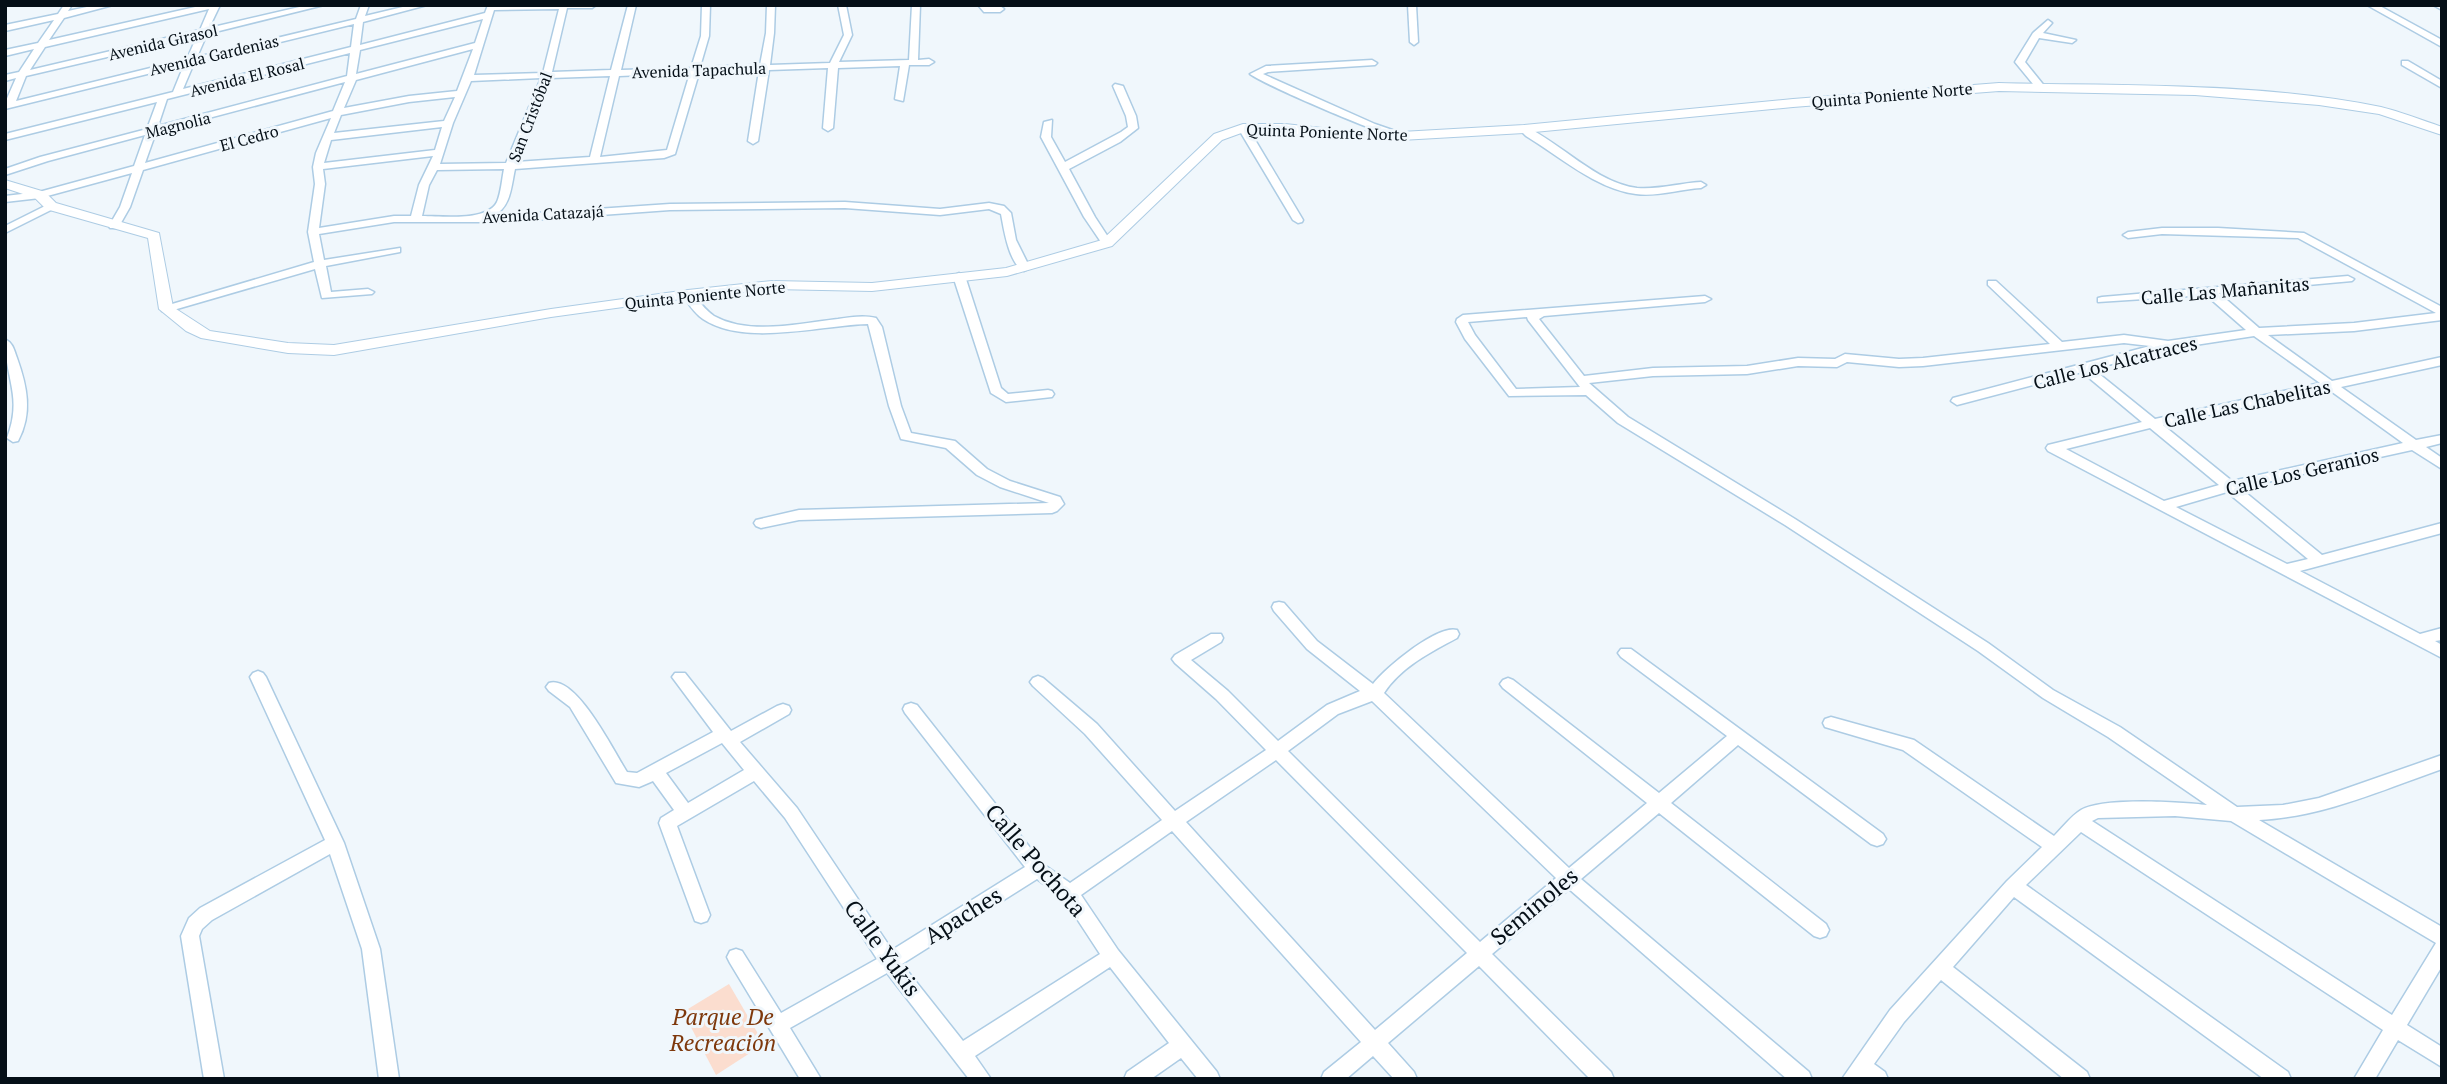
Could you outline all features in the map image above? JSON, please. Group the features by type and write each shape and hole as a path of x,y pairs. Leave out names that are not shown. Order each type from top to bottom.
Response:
{"street":[{"path":"7,105 22,74 68,5"},
{"path":"5,28 109,5"},
{"path":"176,95 215,5"},
{"path":"5,53 215,5"},
{"name":"Avenida Girasol","path":"5,78 320,5"},
{"path":"365,5 359,20 351,80 321,153 318,167 320,184 313,232 328,297 368,292"},
{"name":"Avenida Gardenias","path":"7,105 423,5"},
{"name":"Avenida El Rosal","path":"5,137 356,49 490,10 592,5"},
{"path":"594,160 632,5"},
{"path":"434,167 510,166 668,154 671,152 705,36 706,5"},
{"path":"753,141 771,5"},
{"path":"828,128 829,92 837,50 848,35 842,5"},
{"path":"900,99 909,62 916,5"},
{"path":"982,5 984,9 1000,9"},
{"path":"1412,5 1413,42"},
{"path":"2371,5 2442,44"},
{"name":"San Cristóbal","path":"481,218 496,210 502,203 510,166 547,74 564,6"},
{"path":"416,219 424,185 434,167 448,123 468,78 490,10"},
{"path":"2041,88 2020,65 2036,35 2048,23"},
{"path":"2036,35 2073,40"},
{"name":"Magnolia","path":"5,172 480,44"},
{"name":"Avenida Tapachula","path":"468,78 929,62"},
{"path":"1372,63 1266,69 1255,74 1372,126 1401,136"},
{"path":"2405,63 2442,85"},
{"path":"1064,167 1111,145 1133,128 1131,116 1118,86"},
{"name":"Quinta Poniente Norte","path":"166,309 191,328 206,335 288,348 334,350 551,313 688,294 772,285 872,287 1024,268 1107,243 1218,137 1243,128 1285,128 1350,135 1401,136 1524,129 1976,88 2041,88 2195,91 2319,101 2381,111 2442,131"},
{"name":"El Cedro","path":"5,199 40,195 338,113 382,103 460,94"},
{"path":"114,226 125,207 137,168 154,131 163,98"},
{"path":"1049,122 1046,137 1064,167 1082,209 1107,243"},
{"path":"329,137 448,123"},
{"path":"1243,128 1298,220"},
{"path":"1524,129 1604,180 1622,187 1651,191 1701,185"},
{"path":"318,167 439,152"},
{"path":"5,184 40,195 51,206 154,236 166,309 320,264 396,250"},
{"name":"Avenida Catazajá","path":"313,232 394,219 504,219 670,207 845,205 940,212 989,206 1000,208 1006,213 1011,240 1024,268"},
{"path":"5,230 51,206"},
{"name":"Calle Los Alcatraces","path":"2127,235 2218,231 2300,235 2442,314"},
{"path":"959,276 995,390 1006,398 1048,394"},
{"name":"Calle Las Mañanitas","path":"2102,300 2348,279"},
{"path":"1992,283 2058,345"},
{"path":"2210,292 2256,332 2442,465"},
{"path":"688,294 700,311 712,320 739,327 819,326 872,320 876,327 889,386 906,436 950,444 982,472 1006,484 1055,500 1057,504 1052,509 799,515 761,523"},
{"path":"1705,299 1473,316 1463,319 1462,322 1469,336 1513,393 1586,386 1653,372 1747,370 1798,362 1837,363 1845,358 1899,363 1923,362 2124,339 2168,345"},
{"path":"1539,313 1532,318 1545,337 1586,386 1623,420 1983,647 2048,694 2115,732 2234,814 2442,937"},
{"name":"Calle Los Alcatraces","path":"1957,401 2168,345 2256,332 2354,327 2442,314"},
{"path":"5,343 24,399 22,420 13,438"},
{"name":"Calle Las Chabelitas","path":"2162,506 2053,448 2153,423 2442,361"},
{"path":"2085,368 2319,560"},
{"name":"Calle Los Geranios","path":"2162,506 2230,486 2442,439"},
{"path":"2162,506 2442,652"},
{"path":"2285,570 2442,528"},
{"path":"1279,607 1312,645 1375,694 1567,877 1802,1079"},
{"path":"1070,893 1171,820 1278,751 1333,707 1375,694 1383,680 1423,649 1452,634"},
{"path":"2419,640 2442,634"},
{"path":"1216,638 1180,659 1222,695 1604,1079"},
{"path":"1626,653 1877,839"},
{"path":"258,677 335,844 371,949 389,1079"},
{"name":"Calle Yukis","path":"680,677 726,737 791,813 889,962 981,1079"},
{"path":"1038,682 1082,720 1407,1079"},
{"path":"1508,684 1820,930"},
{"path":"554,687 576,703 622,778 639,780 783,710"},
{"name":"Calle Pochota","path":"911,709 1037,869 1070,893 1112,956 1210,1079"},
{"path":"1831,723 1908,745 2053,845"},
{"name":"Seminoles","path":"1331,1079 1567,877 1738,736"},
{"path":"1878,1079 1857,1072 1897,1016 2013,886 2078,821 2098,811 2175,809 2234,814 2283,812 2319,805 2442,762"},
{"path":"655,771 685,812"},
{"path":"701,915 667,823 756,771"},
{"path":"2078,821 2442,1058"},
{"path":"214,1079 190,936 195,924 206,914 335,844"},
{"name":"Apaches","path":"780,1024 889,962 1037,869"},
{"path":"2013,886 2281,1079"},
{"path":"2364,1079 2442,949"},
{"path":"962,1053 1112,956"},
{"path":"736,957 780,1024 811,1079"},
{"path":"1940,968 2080,1079"},
{"path":"1134,1079 1183,1045"}],"green space":[{"name":"Parque De Recreación","path":"729,984 764,1044 716,1075 683,1012"}]}
